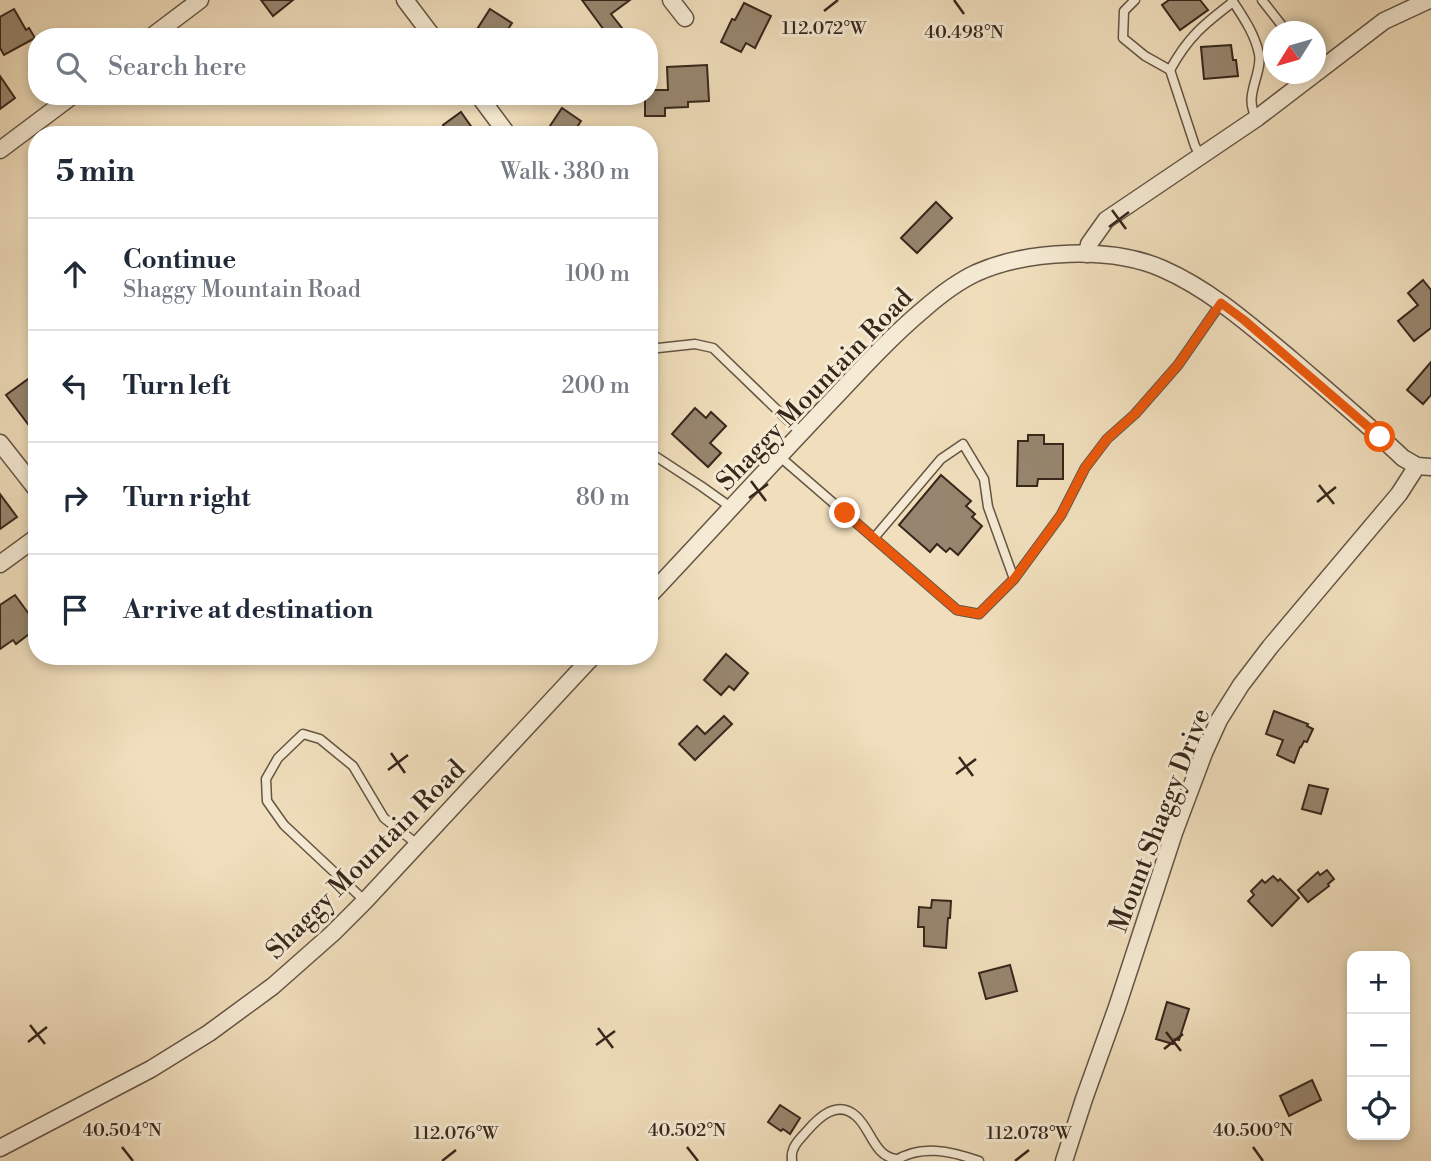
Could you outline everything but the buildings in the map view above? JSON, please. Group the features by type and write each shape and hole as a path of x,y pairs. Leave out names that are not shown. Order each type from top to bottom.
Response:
{"street":[{"path":"163,28 200,0"},
{"path":"405,0 426,28"},
{"path":"671,0 685,18"},
{"path":"1326,64 1384,21 1429,0"},
{"path":"1087,254 1089,244 1106,220 1257,118 1300,84"},
{"path":"32,126 60,105"},
{"path":"486,105 501,126"},
{"path":"0,150 28,129"},
{"name":"Shaggy Mountain Road","path":"658,586 887,342 946,290 976,273 1015,261 1087,254 1134,258 1197,286 1244,320 1403,458 1424,466"},
{"path":"0,443 28,479"},
{"name":"Mount Shaggy Drive","path":"1064,1161 1174,833 1219,720 1248,675 1424,466"},
{"path":"0,564 28,544"},
{"name":"Shaggy Mountain Road","path":"0,1147 151,1069 209,1033 273,985 365,901 585,665"}],"lane":[{"path":"1135,0 1124,11 1123,38 1145,56 1170,70 1201,157"},
{"path":"1262,0 1278,21"},
{"path":"1170,70 1194,33 1233,1 1250,26 1260,57 1252,96 1253,112 1257,118"},
{"path":"779,456 957,610 979,614 1014,579 1061,515 1085,468 1107,439 1135,414 1178,365 1221,303"},
{"path":"658,348 695,344 713,348 801,433"},
{"path":"874,538 941,459 963,444 984,479 988,507 1014,579"},
{"path":"658,458 732,508"},
{"path":"365,901 284,825 267,801 266,779 278,758 303,734 320,739 353,766 384,818 417,844"},
{"path":"792,1161 794,1146 813,1123 832,1110 841,1109 856,1115 876,1146 895,1160 920,1150 930,1150 979,1161"}],"route":[{"path":"845,513 957,610 979,614 1014,579 1061,515 1085,468 1107,439 1135,414 1178,365 1221,303 1380,437"}]}
